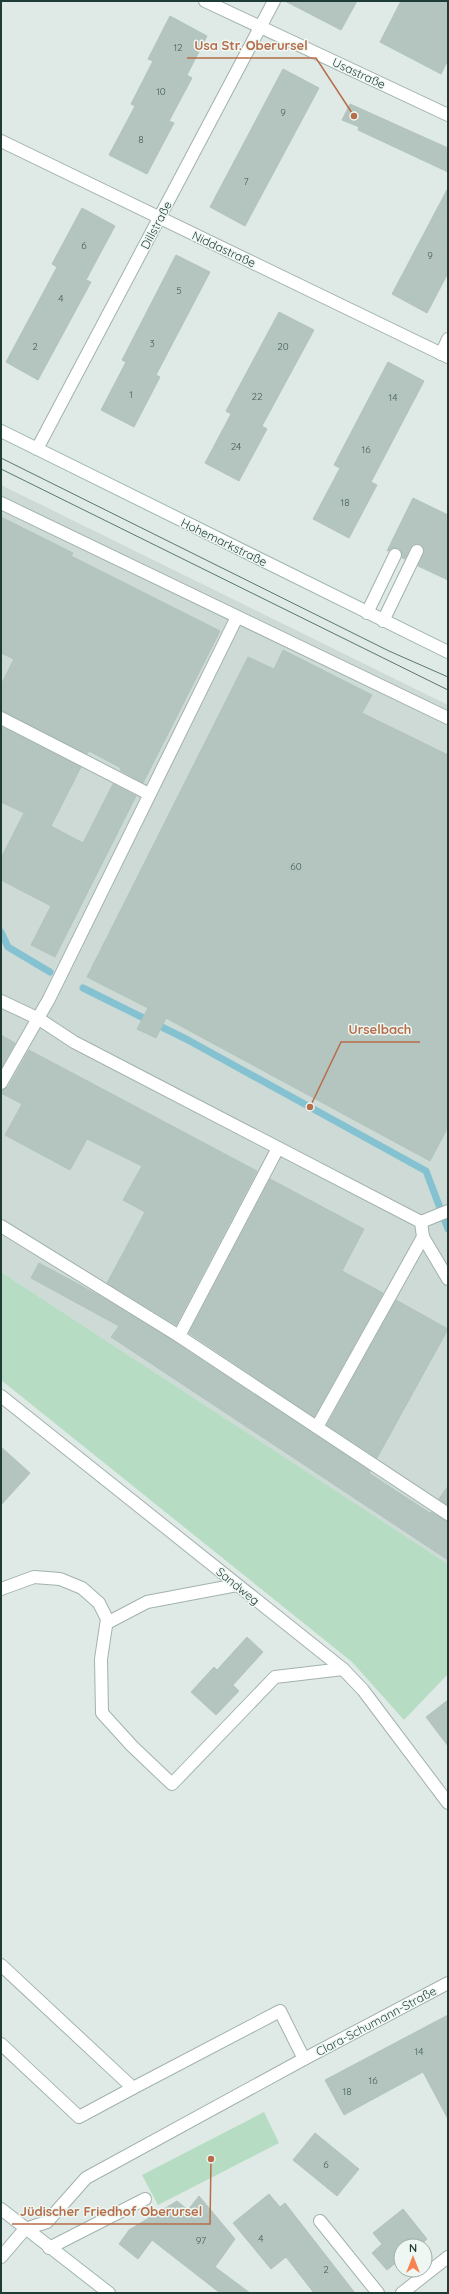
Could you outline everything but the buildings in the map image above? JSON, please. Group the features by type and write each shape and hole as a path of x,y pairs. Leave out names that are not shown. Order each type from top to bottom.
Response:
{"street":[{"name":"Dillstraße","path":"36,449 160,219 274,1"},
{"name":"Usastraße","path":"212,2 260,27 448,115"},
{"name":"Niddastraße","path":"1,140 160,219 444,356"},
{"path":"444,356 448,339"},
{"name":"Hohemarkstraße","path":"1,431 448,652"},
{"path":"1,503 237,618 448,718"},
{"path":"383,621 417,551"},
{"path":"368,613 395,555"},
{"path":"1,1083 28,1034 39,1019 237,618"},
{"path":"1,718 149,794"},
{"path":"1,1001 39,1019 74,1042 278,1148 427,1220 448,1211"},
{"path":"179,1336 278,1148"},
{"path":"317,1427 423,1237 427,1220"},
{"path":"1,1226 179,1336 448,1514"},
{"path":"423,1237 448,1279"},
{"name":"Sandweg","path":"1,1396 343,1669 363,1690 448,1803"},
{"path":"1,1589 34,1577 60,1579 82,1588 99,1603 107,1620 101,1659 102,1713 132,1746 172,1784 275,1678 343,1669"},
{"path":"107,1623 147,1602 237,1584"},
{"path":"1,1965 133,2088"},
{"name":"Clara-Schumann-Straße","path":"25,2229 47,2222 86,2178 304,2059 448,1983"},
{"path":"1,2044 79,2117 280,2011 304,2059"},
{"path":"49,2248 145,2199"},
{"path":"1,2209 49,2248 109,2293"},
{"path":"320,2221 378,2293"},
{"path":"1,2257 25,2229"},
{"path":"402,2293 448,2256"}],"shaded area":[{"path":"1,485 448,705 448,1564 1,1272"}],"green space":[{"path":"1,1272 448,1564 448,1674 404,1720 352,1662 1,1380"},
{"path":"264,2112 279,2143 158,2205 142,2175"}],"waterway":[{"path":"1,932 8,947 50,972"},
{"path":"83,988 188,1040 426,1171 448,1229"}],"tram line":[{"path":"1,458 389,651 448,677"},
{"path":"1,469 448,690"}],"place":[{"name":"Usa Str. Oberursel","path":"354,116"},
{"name":"Urselbach","path":"310,1107"},
{"name":"Jüdischer Friedhof Oberursel","path":"211,2159"}]}
